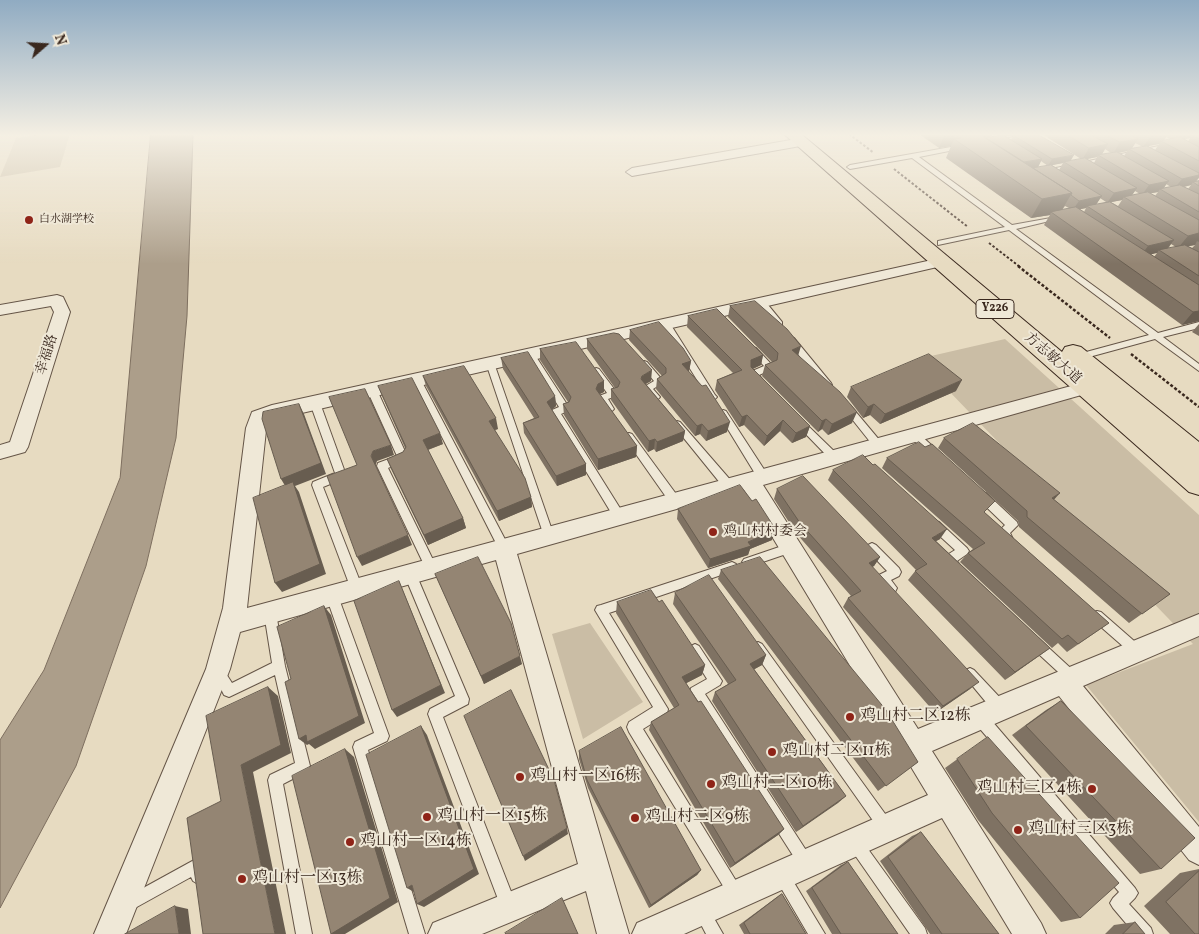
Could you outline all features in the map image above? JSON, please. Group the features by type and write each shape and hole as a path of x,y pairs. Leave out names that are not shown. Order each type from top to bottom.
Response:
{"main road":[{"name":"方志敏大道","path":"852,178 941,252 1078,357 1199,457"},
{"name":"方志敏大道","path":"861,178 1086,388 1199,484"}],"street":[{"path":"110,934 218,670 235,608 256,428 259,417 530,354 578,347 620,338 666,324 718,316 761,302 941,252"},
{"name":"幸福路","path":"0,310 57,300 62,312 18,447 0,452"},
{"path":"230,624 747,481 798,472 834,458 865,452 914,436 1086,388"},
{"path":"747,481 791,548 1030,934"},
{"path":"504,548 613,934"},
{"path":"913,745 1199,625"},
{"path":"1068,680 1199,850"},
{"path":"648,934 708,922 736,895 948,801"},
{"path":"444,934 476,928 509,908 595,872"}],"lane":[{"path":"943,178 1199,368"},
{"path":"941,252 978,235 1070,214 1062,209"},
{"path":"761,302 838,396 865,452"},
{"path":"666,324 747,481"},
{"path":"1078,357 1199,325"},
{"path":"742,340 770,367 753,374 766,388"},
{"path":"530,354 565,409 555,412 620,516"},
{"path":"636,355 660,382 648,388 660,403"},
{"path":"490,363 549,536"},
{"path":"592,366 613,394 602,398 613,414"},
{"path":"417,380 504,548"},
{"path":"372,390 403,458 382,466 431,568"},
{"path":"315,403 341,475 317,485 357,589"},
{"path":"793,416 834,458"},
{"path":"672,418 747,481"},
{"path":"624,430 675,501"},
{"path":"914,436 942,461"},
{"path":"971,486 1013,525 1002,533 1017,546"},
{"path":"927,518 963,551 948,560 962,573"},
{"path":"861,537 894,572 883,579 896,594"},
{"path":"736,895 634,726 662,709 601,610 658,596 710,579 791,548"},
{"path":"410,574 463,699 435,714 509,908"},
{"path":"332,596 382,736 360,748 417,934"},
{"path":"1085,605 1137,651"},
{"path":"270,613 279,666 303,766 274,780 304,934"},
{"path":"1024,632 1068,680"},
{"path":"752,638 886,828"},
{"path":"688,640 716,681 696,692 794,869 817,934"},
{"path":"962,665 990,713 1130,893 1118,903 1145,934"},
{"path":"218,670 229,691 279,666"},
{"path":"854,842 919,934"},
{"path":"120,908 196,866 201,895"}],"path":[{"path":"905,178 1199,407"}],"shaded area":[{"path":"147,178 192,178 187,316 176,438 146,566 76,766 0,908 0,740 44,670 120,478"},
{"path":"1005,339 1199,515 1199,822 1086,685 1193,644 918,359"},
{"path":"590,623 643,702 583,739 552,634"}],"building":[{"path":"1011,178 1048,178 1072,193 1042,199"},
{"path":"1048,178 1072,178 1102,196 1079,201 1071,195 1072,193"},
{"path":"1089,178 1119,178 1137,188 1114,193"},
{"path":"1136,178 1163,178 1169,181 1149,185"},
{"path":"1180,185 1199,194 1199,212 1160,189"},
{"path":"1148,192 1199,220 1199,233 1188,236 1124,197"},
{"path":"1110,202 1174,240 1148,246 1087,206"},
{"path":"1076,207 1199,285 1199,311 1193,312 1051,212"},
{"path":"1185,245 1199,252 1199,276 1159,250"},
{"path":"755,301 787,329 801,346 792,350 840,392 857,412 832,424 826,419 822,421 765,365 777,360 778,353 730,306"},
{"path":"717,309 763,355 751,360 751,367 810,426 796,433 783,420 767,436 747,415 742,417 717,380 742,370 688,316"},
{"path":"659,322 683,348 691,361 682,364 702,386 706,385 730,422 708,431 702,424 697,426 657,379 666,373 666,368 630,330"},
{"path":"614,333 619,334 652,370 642,376 641,379 685,431 657,442 655,439 649,441 611,389 618,387 620,382 587,339"},
{"path":"576,342 604,381 598,384 596,389 637,446 598,459 563,404 569,402 571,397 540,349"},
{"path":"528,352 555,396 547,402 586,464 556,476 523,423 539,417 501,358"},
{"path":"929,354 962,380 885,414 874,404 868,407 851,387"},
{"path":"464,366 496,418 489,421 525,478 531,497 497,511 423,376"},
{"path":"412,378 440,433 423,440 463,518 424,535 387,459 403,452 406,447 378,386"},
{"path":"365,389 391,445 373,451 371,456 408,535 357,557 327,476 357,465 329,397"},
{"path":"299,404 321,463 281,479 262,419 263,412"},
{"path":"973,423 1060,493 1052,498 1170,594 1142,614 1027,517 1027,511 944,438"},
{"path":"919,442 925,447 932,444 995,501 984,512 1109,623 1078,644 1068,635 1062,639 968,553 985,543 887,458"},
{"path":"863,455 947,529 932,538 1050,648 1015,672 915,571 927,564 833,470"},
{"path":"803,476 880,557 869,563 979,682 943,706 848,598 861,591 800,523 777,489"},
{"path":"293,482 320,564 275,583 253,498"},
{"path":"740,485 752,501 756,499 776,530 748,542 751,546 710,559 678,509"},
{"path":"478,557 511,623 520,656 481,676 435,574"},
{"path":"760,557 886,710 918,762 886,786 721,570"},
{"path":"709,575 766,655 750,664 846,796 803,826 715,692 736,680 675,593"},
{"path":"399,581 441,685 392,710 354,601"},
{"path":"651,590 659,602 662,600 705,665 682,677 698,702 701,701 784,829 735,863 651,722 679,705 617,602"},
{"path":"324,606 359,716 307,742 306,735 299,739 285,682 291,679 277,627"},
{"path":"268,687 281,745 241,765 275,934 203,934 187,818 221,801 206,716"},
{"name":"鸡山村一区16栋","path":"511,690 554,780 567,828 523,856 464,716"},
{"path":"1061,701 1195,838 1161,869 1026,726"},
{"name":"鸡山村一区15栋","path":"421,726 474,869 417,904 412,885 407,888 366,755"},
{"name":"鸡山村二区9栋","path":"621,727 701,870 651,905 587,780 579,751"},
{"name":"鸡山村三区3栋","path":"988,737 1119,883 1080,918 992,813 957,759"},
{"name":"鸡山村一区14栋","path":"345,749 390,898 331,934 292,776"},
{"path":"921,832 999,934 942,934 888,857"},
{"path":"848,862 898,934 841,934 812,888"},
{"path":"1199,871 1199,934 1195,934 1166,902"},
{"path":"782,894 806,934 750,934 744,923"},
{"path":"562,898 578,934 505,933"},
{"path":"175,906 179,934 125,934"},
{"path":"1135,922 1145,934 1123,934"}],"place":[{"name":"白水湖学校","path":"29,220"},
{"name":"鸡山村村委会","path":"713,532"},
{"name":"鸡山村二区12栋","path":"850,717"},
{"name":"鸡山村二区11栋","path":"772,752"},
{"name":"鸡山村一区16栋","path":"520,777"},
{"name":"鸡山村二区10栋","path":"711,784"},
{"name":"鸡山村三区4栋","path":"1092,789"},
{"name":"鸡山村一区15栋","path":"427,817"},
{"name":"鸡山村二区9栋","path":"635,818"},
{"name":"鸡山村三区3栋","path":"1018,830"},
{"name":"鸡山村一区14栋","path":"350,842"},
{"name":"鸡山村一区13栋","path":"242,879"}]}
